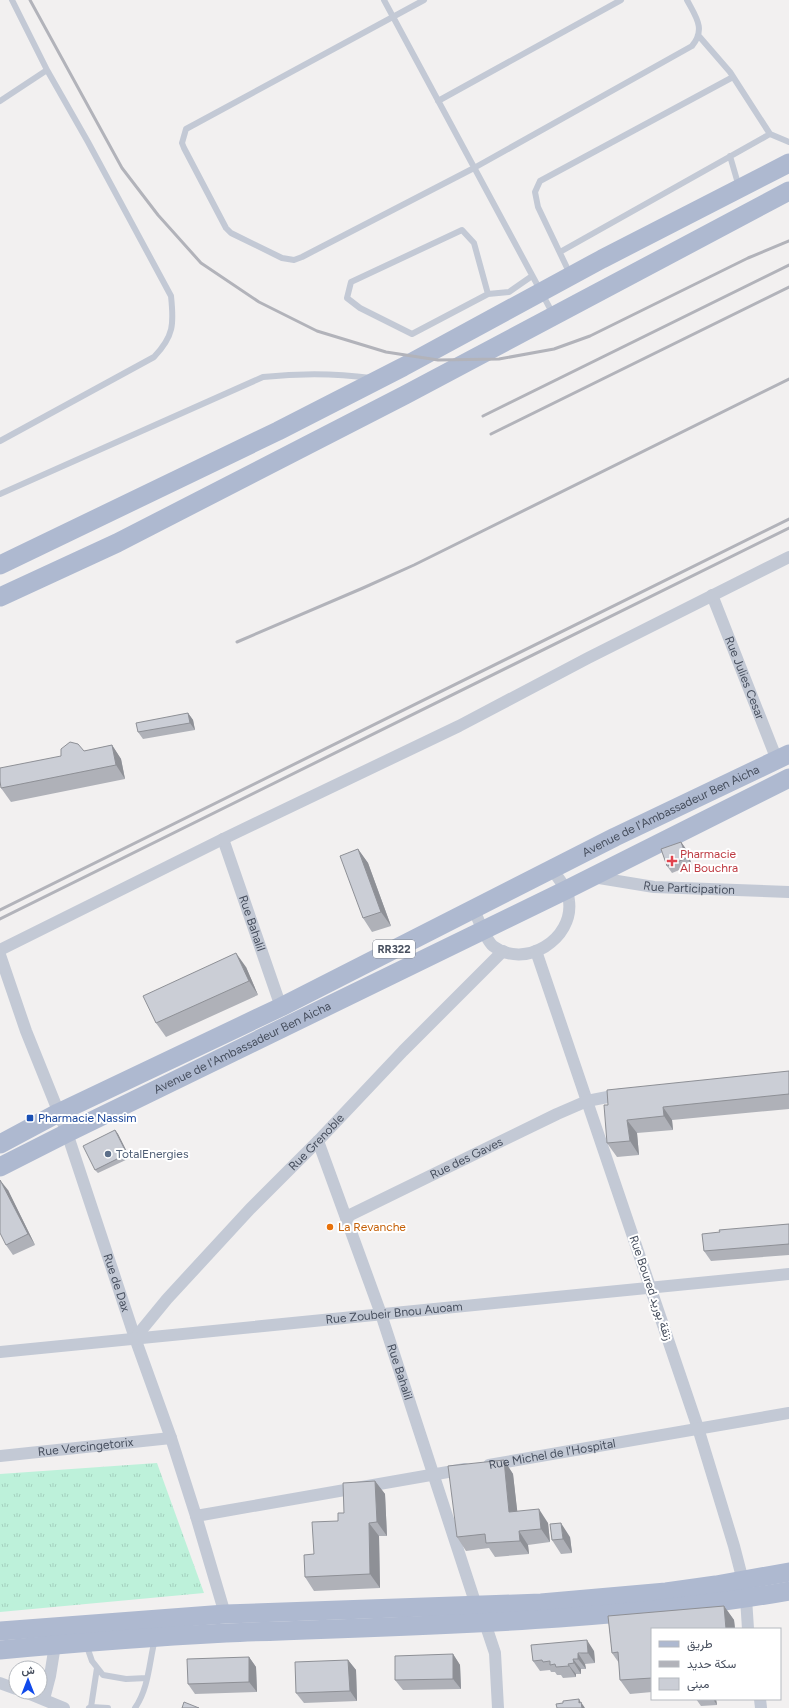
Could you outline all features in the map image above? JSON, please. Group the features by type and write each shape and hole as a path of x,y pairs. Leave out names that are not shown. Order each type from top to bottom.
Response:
{"main road":[{"path":"0,565 235,452 427,354 571,276 789,163"},
{"path":"739,189 751,212"},
{"path":"0,597 117,543 442,375 789,191"},
{"path":"427,354 442,375"},
{"name":"Avenue de l'Ambassadeur Ben Aicha","path":"0,1144 58,1113 281,1007 473,908 783,757"},
{"name":"Avenue de l'Ambassadeur Ben Aicha","path":"0,1166 566,890 789,778"},
{"path":"0,1631 156,1638 225,1633 485,1623 619,1614 745,1589 789,1572"},
{"path":"0,1650 55,1645 85,1634 225,1614 541,1603 666,1592 745,1589 789,1590"}],"street":[{"path":"0,950 223,839 459,726 588,658 789,557"},
{"name":"Rue Julies Cesar","path":"712,595 783,757"},
{"name":"Rue Bahalil","path":"223,839 281,1007"},
{"path":"473,908 492,945 503,952 514,954 536,952 549,945 562,930 569,912 569,899 566,890 552,869"},
{"name":"Rue Participation","path":"591,877 654,887 789,892"},
{"name":"Rue Grenoble","path":"135,1338 167,1299 250,1209 318,1141 403,1051 503,952"},
{"name":"Rue Boured زنقة بوريد","path":"536,952 698,1428 734,1546 745,1589 748,1628"},
{"name":"Rue de Dax","path":"0,955 26,1031 67,1132 135,1338 171,1438 225,1614"},
{"name":"Rue des Gaves","path":"346,1217 587,1101 636,1093"},
{"name":"Rue Bahalil","path":"318,1141 381,1314 476,1605"},
{"name":"Rue Zoubeir Bnou Auoam","path":"0,1352 651,1289 789,1274"},
{"name":"Rue Michel de l'Hospital","path":"196,1516 789,1412"},
{"name":"Rue Vercingetorix","path":"0,1456 171,1438"},
{"path":"485,1623 495,1653 498,1708"},
{"path":"48,1684 55,1645"},
{"path":"46,1700 64,1708"}],"lane":[{"path":"0,441 154,357 166,345 171,328 172,310 170,296 88,142 47,70 12,0"},
{"path":"384,0 554,315"},
{"path":"424,0 186,130 182,143 184,148 226,228 238,237 282,258 298,259 474,168 692,46 698,35 699,23 687,0"},
{"path":"438,101 620,0"},
{"path":"698,35 733,77 770,134 789,142"},
{"path":"0,101 47,70"},
{"path":"571,276 538,207 535,192 540,182 733,77"},
{"path":"560,252 770,134"},
{"path":"730,156 739,189"},
{"path":"488,294 474,243 462,230 351,282 347,298 360,308 412,334 488,294 509,292 532,276"},
{"path":"0,494 263,377 284,374 325,373 378,379"},
{"path":"85,1634 92,1661 103,1676 126,1679 148,1678"},
{"path":"135,1708 139,1702 148,1678 150,1657 156,1638"},
{"path":"97,1668 90,1707 108,1708"}],"green space":[{"path":"157,1463 204,1593 0,1612 0,1474"}],"building":[{"path":"188,713 190,723 138,732 136,723"},
{"path":"70,742 78,744 84,751 112,745 116,765 1,788 0,768 61,756 61,749"},
{"path":"681,842 687,858 667,866 661,849"},
{"path":"358,849 381,912 363,918 340,856"},
{"path":"236,953 249,981 156,1023 143,996"},
{"path":"789,1071 789,1094 663,1107 664,1116 627,1120 630,1141 607,1143 604,1105 608,1105 607,1090"},
{"name":"TotalEnergies","path":"115,1130 127,1154 95,1170 83,1146"},
{"path":"0,1180 28,1234 6,1245 0,1233"},
{"path":"789,1224 789,1244 704,1251 702,1234 720,1232 719,1230"},
{"path":"504,1460 509,1512 539,1509 541,1529 519,1531 520,1541 486,1543 485,1534 457,1537 448,1466"},
{"path":"375,1481 377,1522 369,1523 370,1574 305,1577 304,1555 314,1554 312,1522 338,1521 338,1513 344,1513 343,1483"},
{"path":"561,1523 563,1539 552,1540 550,1524"},
{"path":"724,1606 726,1628 651,1628 651,1678 620,1680 618,1652 612,1653 608,1616"},
{"path":"587,1640 588,1653 578,1653 578,1659 573,1659 574,1663 568,1664 569,1666 556,1667 555,1664 550,1665 550,1661 533,1661 531,1645"},
{"path":"453,1654 453,1679 395,1680 395,1656"},
{"path":"249,1657 249,1682 188,1684 187,1659"},
{"path":"348,1660 350,1691 296,1693 295,1662"},
{"path":"579,1699 579,1703 581,1702 582,1708 557,1708 556,1704 563,1703 563,1701"},
{"path":"184,1702 199,1708 182,1708"}],"railway":[{"path":"30,0 122,168 158,215 201,263 259,302 317,331 386,352 438,360 499,359 554,349 590,336 748,258 789,241"},
{"path":"483,416 789,265"},
{"path":"491,434 789,287"},
{"path":"237,642 414,565 789,379"},
{"path":"0,910 789,519"},
{"path":"0,919 789,528"}],"place":[{"name":"Pharmacie Al Bouchra","path":"672,861"},
{"name":"Pharmacie Nassim","path":"30,1118"},
{"name":"TotalEnergies","path":"108,1154"},
{"name":"La Revanche","path":"330,1227"}]}
